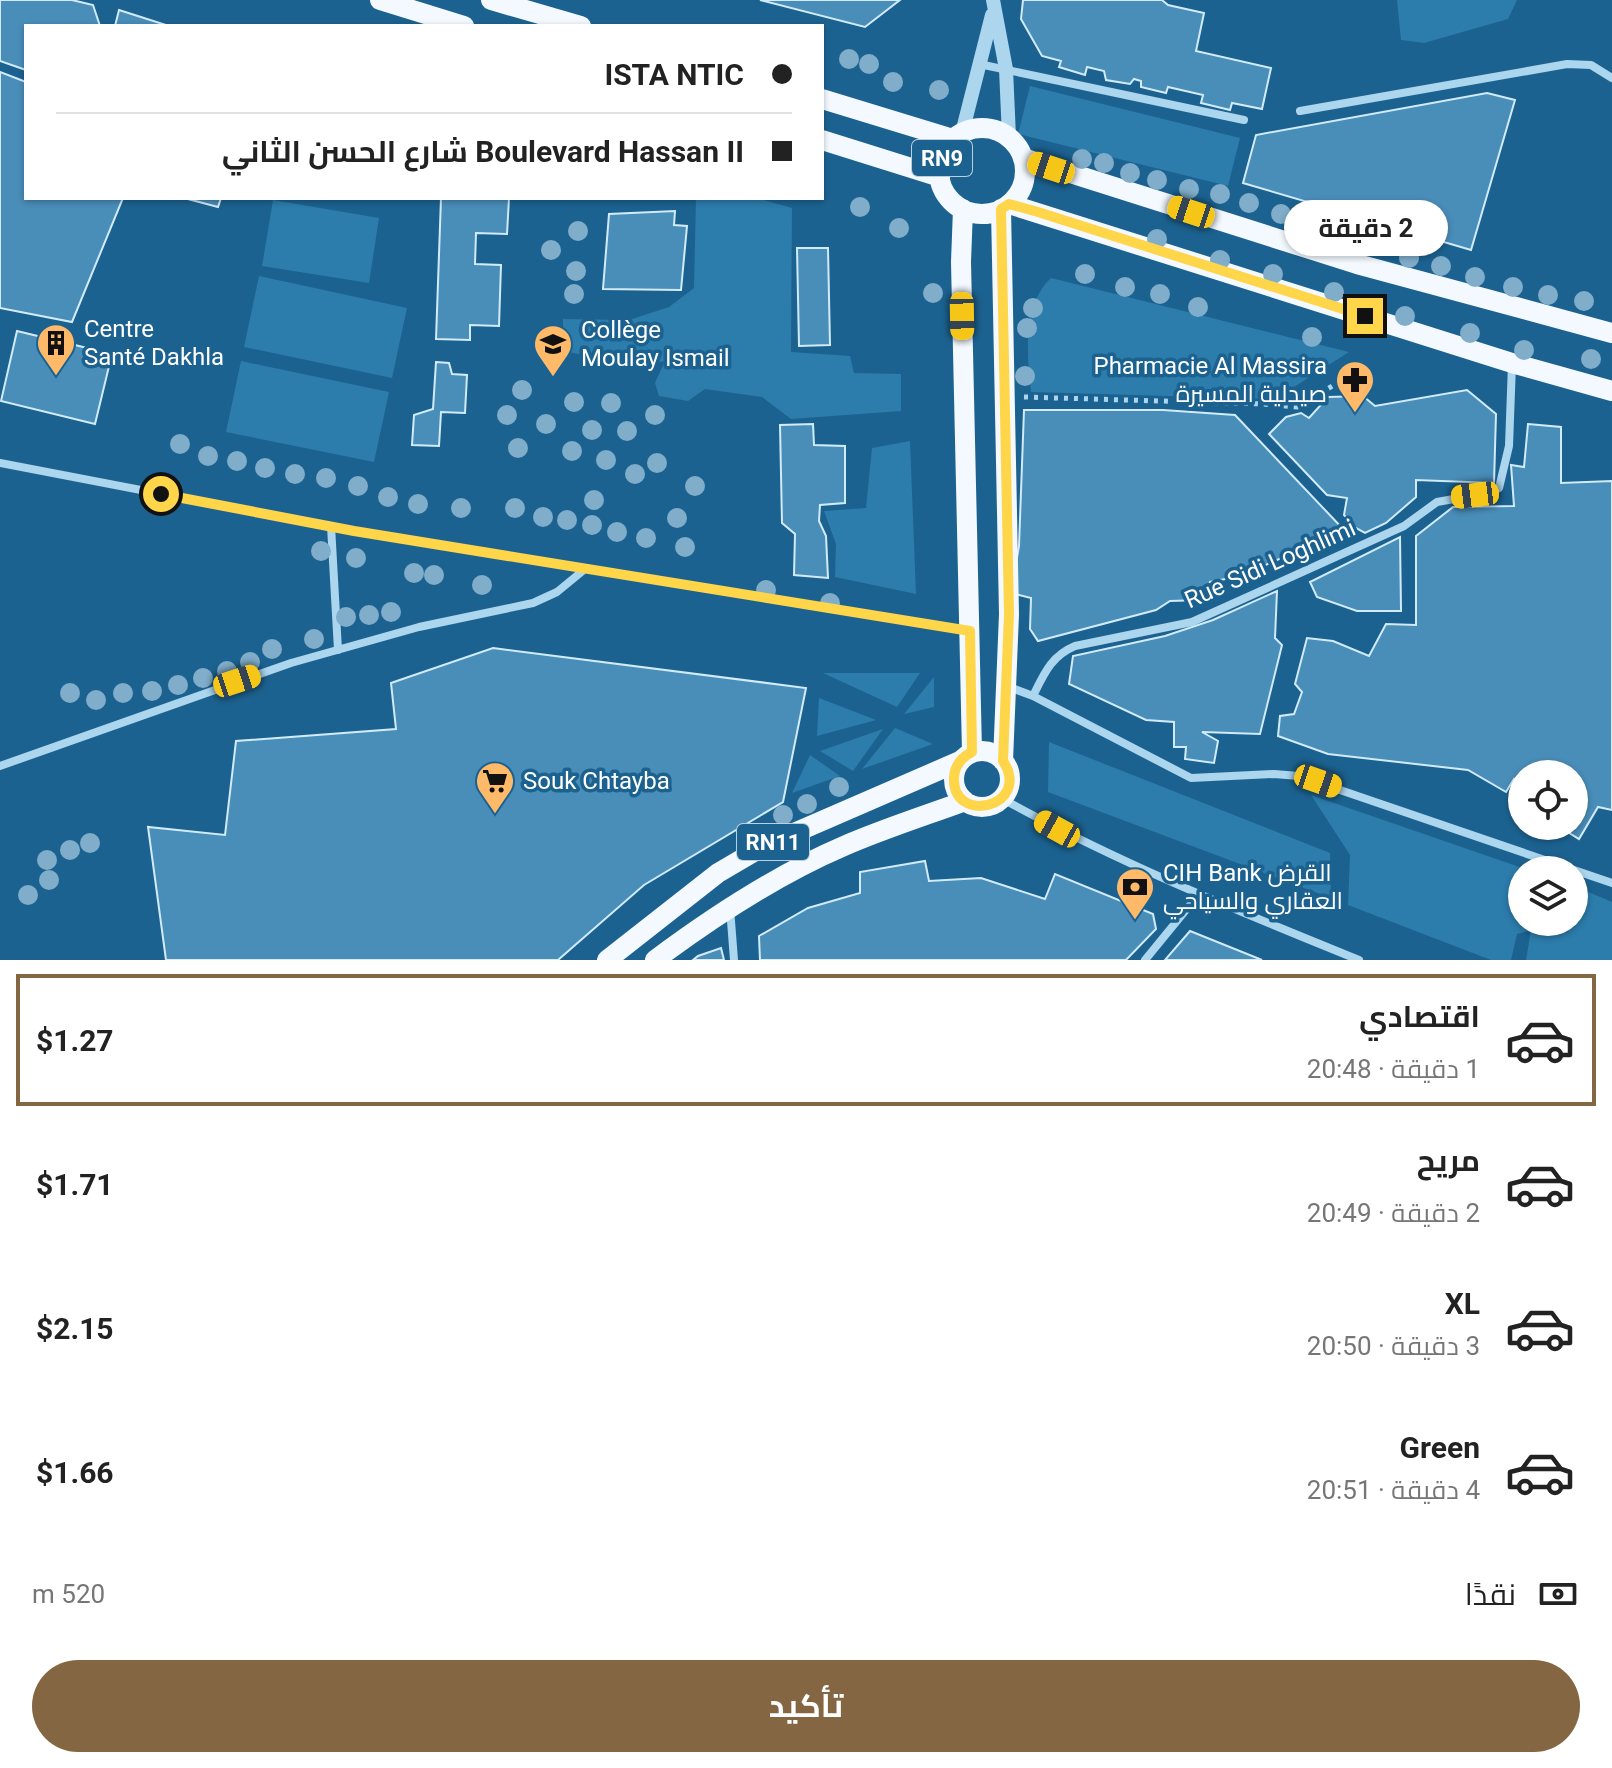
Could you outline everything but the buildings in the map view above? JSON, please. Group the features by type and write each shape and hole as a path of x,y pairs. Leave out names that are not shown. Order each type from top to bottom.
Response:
{"main road":[{"path":"380,0 458,24"},
{"path":"491,0 574,24"},
{"name":"RN9","path":"824,100 958,136"},
{"name":"RN9","path":"1009,137 981,128 958,136 945,150 940,163 940,177 947,196 963,209 975,213 989,213 1005,206 1612,391"},
{"path":"1001,798 1009,787 1010,778 1003,761 1009,599 1003,397 1005,206 1018,195 1025,171 1018,147 1009,137"},
{"name":"RN9","path":"824,141 940,177"},
{"path":"1023,158 1357,264 1612,333"},
{"path":"963,209 961,276 970,631 966,757"},
{"path":"965,801 954,782 955,769 966,757 989,752 1003,761"},
{"name":"RN11","path":"607,960 718,873 764,846 966,757"},
{"name":"RN11","path":"655,960 772,881 842,847 965,801 981,807 994,804 1001,798"}],"street":[{"path":"958,136 993,5"},
{"path":"993,5 1006,69 1009,137"},
{"path":"978,64 1244,120"},
{"path":"1300,111 1567,64 1591,65 1612,78"},
{"name":"Rue Sidi Loghlimi","path":"1033,696 1050,662 1067,649 1192,622 1404,526 1437,502 1493,492 1499,488 1509,446 1512,363"},
{"path":"0,463 331,526 970,631"},
{"path":"331,526 338,650"},
{"path":"0,766 224,686 338,650 419,627 533,603 557,592 585,569"},
{"path":"1008,686 1191,778 1274,774 1299,776 1612,883"},
{"path":"1001,798 1057,829 1199,894 1359,960"},
{"path":"1145,960 1199,894"},
{"path":"730,907 734,960"},
{"path":"1325,960 1329,947"}],"path":[{"path":"1003,397 1297,407 1356,372"}],"shaded area":[{"path":"1397,0 1517,0 1508,19 1424,43 1401,40"},
{"path":"1030,86 1240,138 1228,186 1018,134"},
{"path":"273,200 379,218 369,283 262,266"},
{"path":"696,200 764,200 792,208 791,352 850,356 854,373 901,374 901,411 791,419 762,397 705,389 688,401 659,396 655,383 665,361 640,366 563,351 563,319 629,320 669,307 694,288"},
{"path":"259,276 407,308 392,378 244,347"},
{"path":"1051,278 1349,352 1275,399 1031,392 1028,347 1031,316 1035,302"},
{"path":"241,361 389,392 374,462 226,432"},
{"path":"910,441 916,594 835,577 836,544 824,511 866,508 872,448"},
{"path":"823,673 920,673 897,707"},
{"path":"934,677 934,707 904,714"},
{"path":"819,698 876,720 817,736"},
{"path":"895,728 933,744 862,769"},
{"path":"883,729 853,771 820,751"},
{"path":"1049,742 1330,853 1331,898 1048,792"},
{"path":"810,755 840,776 792,793"},
{"path":"1311,795 1508,863 1508,936 1517,936 1511,960 1491,960 1348,905 1350,855"},
{"path":"1588,892 1612,902 1612,960 1526,960 1530,936 1588,936"}],"place":[{"name":"Centre Santé Dakhla","path":"56,377"},
{"name":"Collège Moulay Ismail","path":"553,378"},
{"name":"Pharmacie Al Massira صيدلية المسيرة","path":"1355,414"},
{"name":"Souk Chtayba","path":"495,815"},
{"name":"CIH Bank القرض العقاري والسياحي","path":"1135,921"}],"route":[{"path":"161,494 354,531 970,631 972,752 957,765 954,782 956,791 965,801 986,806 1001,798 1009,787 1010,778 1003,761 1009,614 1001,209 1009,204 1038,212 1365,316"}]}
